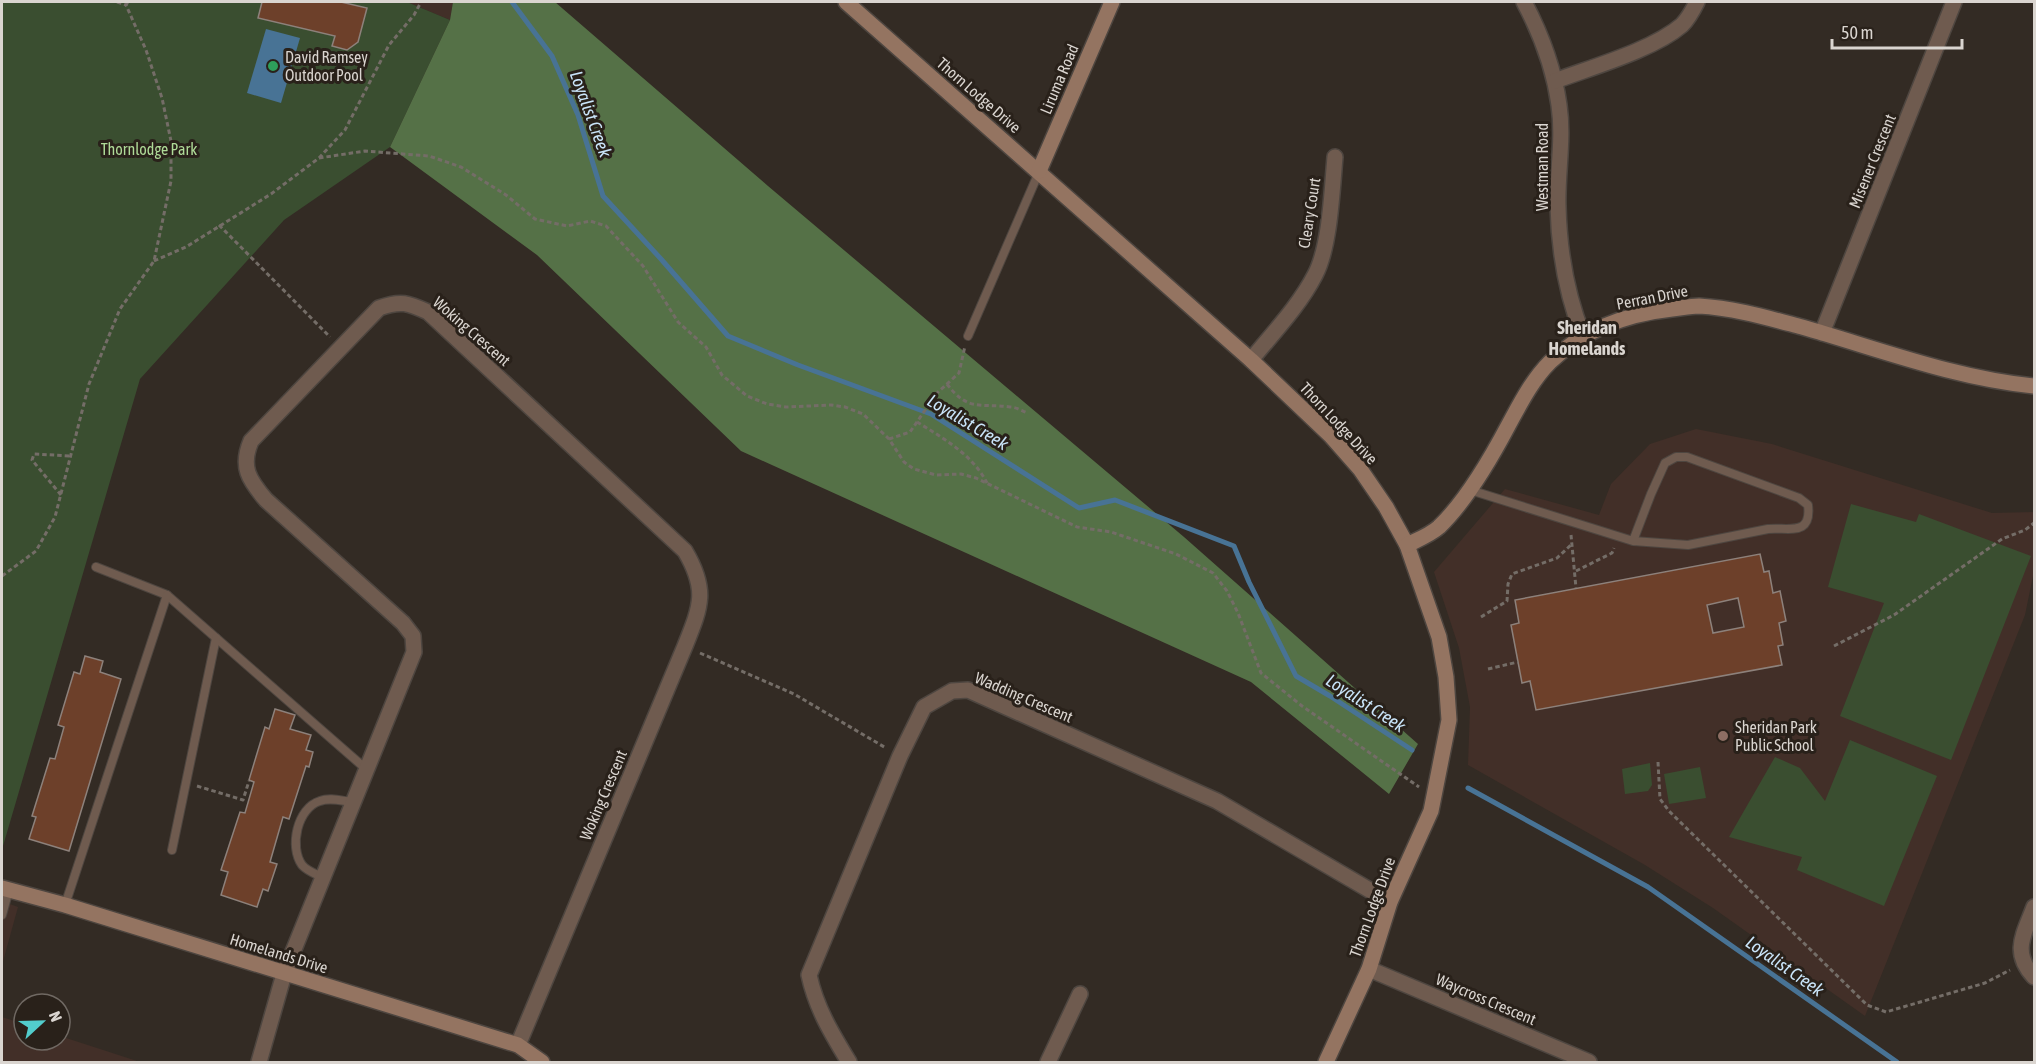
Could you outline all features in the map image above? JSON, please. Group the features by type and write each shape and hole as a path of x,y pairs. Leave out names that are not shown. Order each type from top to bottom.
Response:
{"street":[{"name":"Thorn Lodge Drive","path":"846,2 1251,360 1331,436 1360,469 1386,507 1407,545 1439,637 1446,677 1449,720 1431,811 1390,902 1369,969 1326,1062"},
{"name":"Liruma Road","path":"1039,171 1112,2"},
{"name":"Westman Road","path":"1524,2 1541,39 1555,81 1562,143 1558,206 1567,286 1583,336"},
{"path":"1555,81 1650,45 1668,35 1683,23 1693,11 1696,2"},
{"name":"Misener Crescent","path":"1822,333 1954,2"},
{"name":"Cleary Court","path":"1251,360 1293,308 1316,274 1327,236 1335,157"},
{"name":"Woking Crescent","path":"259,1062 284,974 414,652 413,636 403,623 266,500 250,481 246,454 251,441 379,308 394,303 411,304 428,312 685,551 693,564 700,590 699,609 685,646 518,1046"},
{"name":"Perran Drive","path":"1407,545 1437,529 1457,508 1525,395 1549,363 1583,336 1619,319 1655,311 1697,306 1735,311 1822,333 1940,369 2004,383 2034,386"},
{"name":"Wadding Crescent","path":"849,1062 825,1022 809,975 900,756 924,707 952,691 968,690 1218,801 1390,902"},
{"name":"Homelands Drive","path":"5,889 65,905 518,1046 542,1062"},
{"path":"2034,907 2019,950 2024,963 2034,977"},
{"name":"Waycross Crescent","path":"1369,969 1589,1062"},
{"path":"1048,1062 1080,994"}],"lane":[{"path":"968,336 1039,171"},
{"path":"1469,489 1632,541 1688,545 1767,529 1778,528 1791,531 1805,524 1809,517 1808,505 1799,498 1687,457 1676,457 1665,463 1632,541"},
{"path":"96,567 167,595 366,769"},
{"path":"65,905 167,595"},
{"path":"172,850 216,638"},
{"path":"322,877 305,869 299,858 296,837 302,816 309,807 322,800 352,802"},
{"path":"2,915 5,889"}],"path":[{"path":"2,576 36,551 56,518 89,384 120,309 154,261 171,181 171,141 162,98 127,3 117,2"},
{"path":"154,261 186,247 271,194 319,158 345,130 389,45 414,15 421,2"},
{"path":"319,158 365,151 429,156 461,166 506,195 535,219 567,226 590,221 606,226 643,266 678,322 706,347 722,375 747,396 767,404 786,407 831,405 845,407 863,414 889,439 904,462 914,469 936,475 961,474 1077,527 1111,532 1176,554 1213,573 1227,591 1238,613 1261,673 1302,706 1434,797"},
{"path":"219,225 341,348"},
{"path":"889,439 910,432 937,393 959,373 968,336"},
{"path":"947,384 957,397 978,406 1012,407 1028,413"},
{"path":"917,422 963,453 981,471 987,484"},
{"path":"61,495 32,460 34,453 71,456"},
{"path":"1570,521 1576,588"},
{"path":"1834,646 1894,615 2002,539 2025,530 2034,523"},
{"path":"1576,572 1612,553 1619,537"},
{"path":"1481,617 1507,600 1508,584 1512,574 1557,558 1572,544"},
{"path":"685,646 794,694 900,756"},
{"path":"1488,669 1518,662"},
{"path":"1658,762 1660,799 1669,811 1867,1005 1886,1012 1985,982 2024,963"},
{"path":"186,783 243,800 249,782"}],"shaded area":[{"path":"407,2 453,2 450,20"},
{"name":"Sheridan Park Public School","path":"1696,429 1772,444 1992,513 2034,512 2034,571 2025,615 1865,1016 1713,908 1645,865 1468,765 1470,707 1459,648 1434,572 1505,489 1599,515 1611,484 1650,444"},
{"path":"2,901 18,907 2,965"},
{"path":"2,1017 12,1020 12,1052 72,1052 72,1040 137,1061 136,1062 2,1062"}],"green space":[{"name":"Thornlodge Park","path":"2,2 407,2 450,20 390,147 284,220 140,379 3,846 2,845"},
{"path":"453,2 555,2 768,186 1184,537 1418,744 1389,794 1251,682 741,451 537,255 390,147 450,20"},
{"path":"1851,504 1916,522 1919,514 2031,556 1951,760 1840,716 1884,603 1828,587"},
{"path":"1850,740 1937,776 1884,906 1797,870 1802,857 1729,837 1775,757 1800,768 1825,801"},
{"path":"1650,763 1652,785 1648,791 1625,794 1622,769"},
{"path":"1700,767 1706,798 1669,804 1664,774"}],"water":[{"name":"David Ramsey Outdoor Pool","path":"266,29 300,38 281,103 247,93"}],"building":[{"path":"262,2 341,2 367,8 358,42 347,50 332,46 335,36 258,18"},
{"path":"1760,554 1764,572 1769,571 1773,593 1780,591 1786,621 1779,623 1783,645 1778,646 1782,665 1536,710 1530,681 1522,683 1511,625 1519,623 1515,600","holes":["1738,598 1744,627 1713,633 1707,605"]},
{"path":"85,656 103,661 100,672 121,679 69,851 29,839 36,817 32,816 50,758 55,759 64,727 58,725 74,672 80,674"},
{"path":"275,709 295,715 290,729 311,735 306,750 313,752 309,767 306,766 289,819 283,817 270,862 277,864 268,891 263,889 257,907 221,895 228,872 221,870 240,812 245,813 254,782 249,780 265,727 269,729"}],"waterway":[{"name":"Loyalist Creek","path":"512,2 552,56 578,115 603,196 728,336 798,365 931,414 1079,508 1115,500 1234,546 1249,582 1296,676 1412,750"},
{"name":"Loyalist Creek","path":"1468,788 1648,887 1897,1062"}],"place":[{"name":"David Ramsey Outdoor Pool","path":"273,66"},
{"name":"Sheridan Park Public School","path":"1723,736"}],"district":[{"name":"Sheridan Homelands","path":"1587,337"}]}
